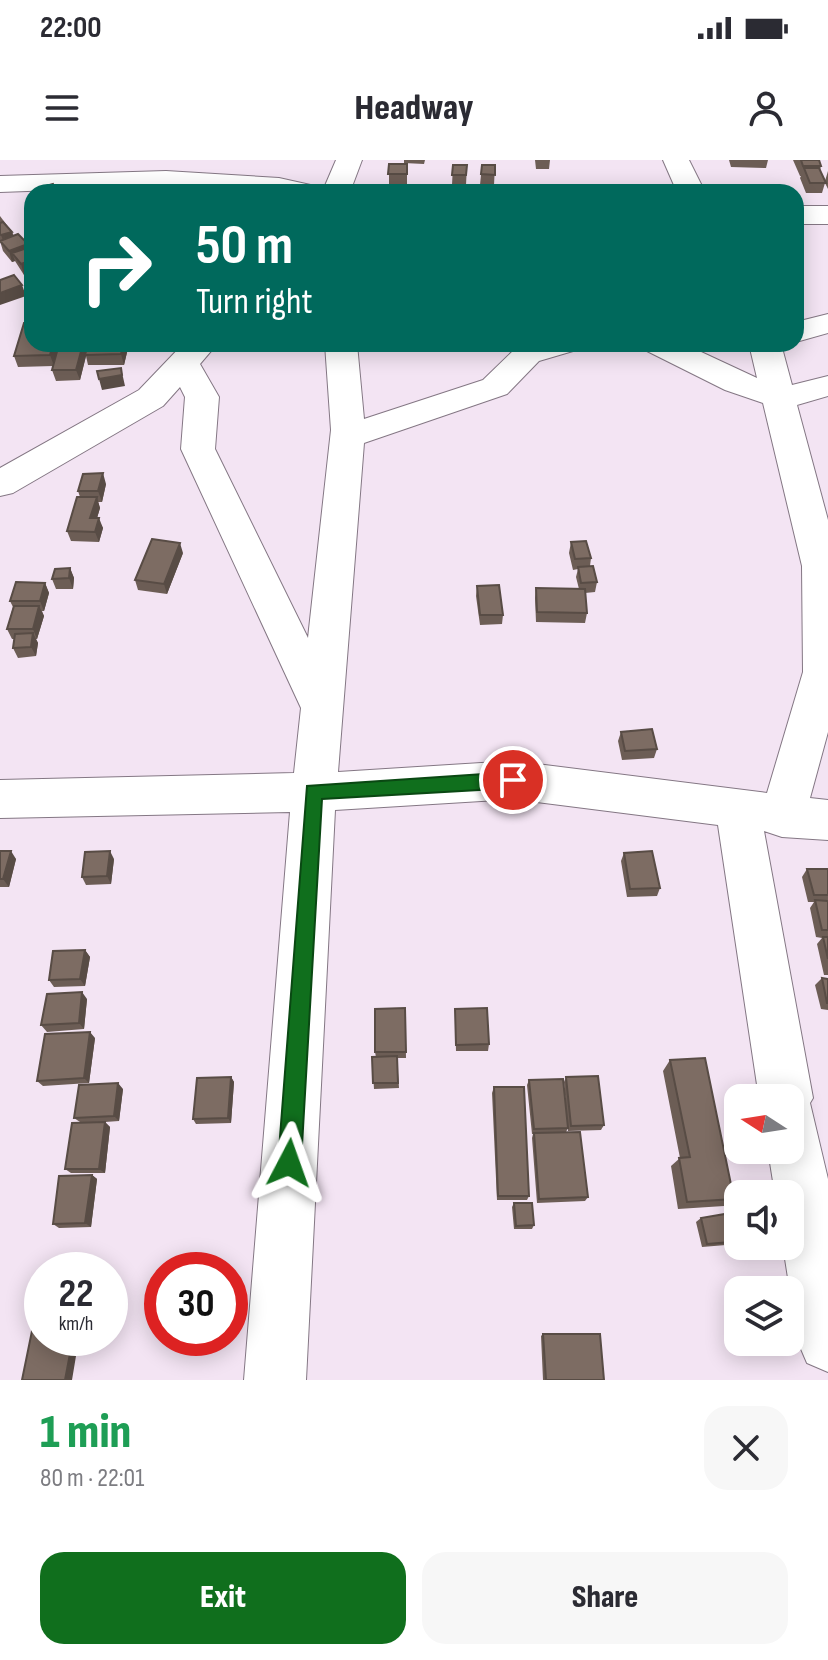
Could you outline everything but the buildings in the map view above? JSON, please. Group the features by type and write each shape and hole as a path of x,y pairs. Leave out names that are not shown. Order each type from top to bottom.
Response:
{"street":[{"path":"339,184 349,160"},
{"path":"676,160 687,184"},
{"path":"0,184 58,179 159,178 257,184"},
{"path":"804,215 828,215"},
{"path":"804,330 828,323"},
{"path":"275,1380 314,792 348,436 342,352"},
{"path":"348,436 495,387 528,354 535,352"},
{"path":"674,352 737,383 781,398 828,386"},
{"path":"767,352 825,568 824,672 760,814 785,1084"},
{"path":"192,354 202,397 198,449 321,706"},
{"path":"0,484 151,398 192,354"},
{"path":"0,799 314,792 513,780 760,814 828,820"},
{"path":"798,1164 828,1342"}],"route":[{"path":"289,1163 314,792 513,780"}]}
